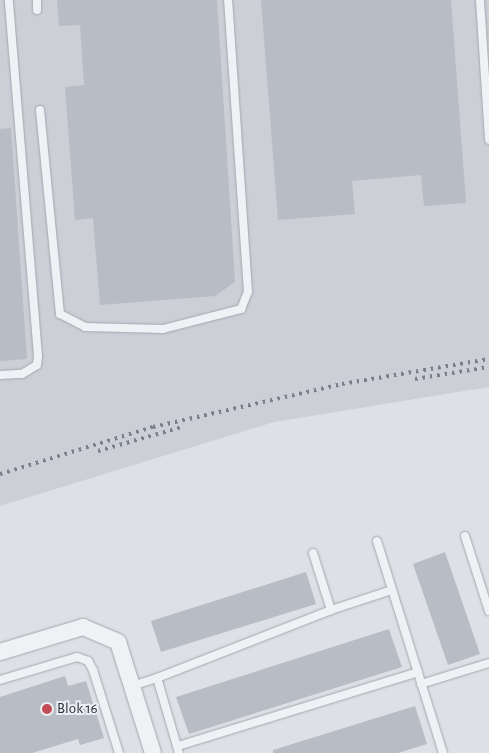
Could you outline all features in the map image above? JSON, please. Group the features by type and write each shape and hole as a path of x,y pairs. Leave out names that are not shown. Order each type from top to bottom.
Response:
{"street":[{"path":"0,652 88,628 118,642 153,753"}],"lane":[{"path":"0,375 22,374 37,365 38,356 10,0"},
{"path":"37,0 37,10"},
{"path":"40,110 60,314 85,327 162,329 241,309 248,292 228,0"},
{"path":"480,0 489,140"},
{"path":"465,536 489,611"},
{"path":"377,541 442,753"},
{"path":"313,554 331,610"},
{"path":"132,686 331,610 392,590"},
{"path":"0,680 78,657 88,662 93,670 119,753"},
{"path":"422,684 489,663"},
{"path":"157,678 178,749 418,672"}],"shaded area":[{"path":"0,0 489,0 489,387 274,422 0,506"}],"building":[{"path":"57,0 217,0 235,282 215,296 100,305 93,218 75,220 65,87 84,85 80,25 59,26"},
{"path":"261,0 451,0 466,203 424,206 421,175 352,181 355,214 278,220"},
{"path":"11,128 27,359 0,361 0,129"},
{"path":"445,552 480,654 448,665 413,564"},
{"path":"306,572 316,604 161,652 151,621"},
{"path":"389,629 402,667 189,734 176,697"},
{"name":"Blok 16","path":"65,676 68,686 86,681 104,738 80,745 78,739 32,753 0,753 0,697"},
{"path":"415,706 427,744 398,753 273,753 273,750"}],"railway":[{"path":"0,474 153,427 342,384 489,359"},
{"path":"415,379 489,367"},
{"path":"98,451 182,427"}],"place":[{"name":"Blok 16","path":"47,709"}]}
